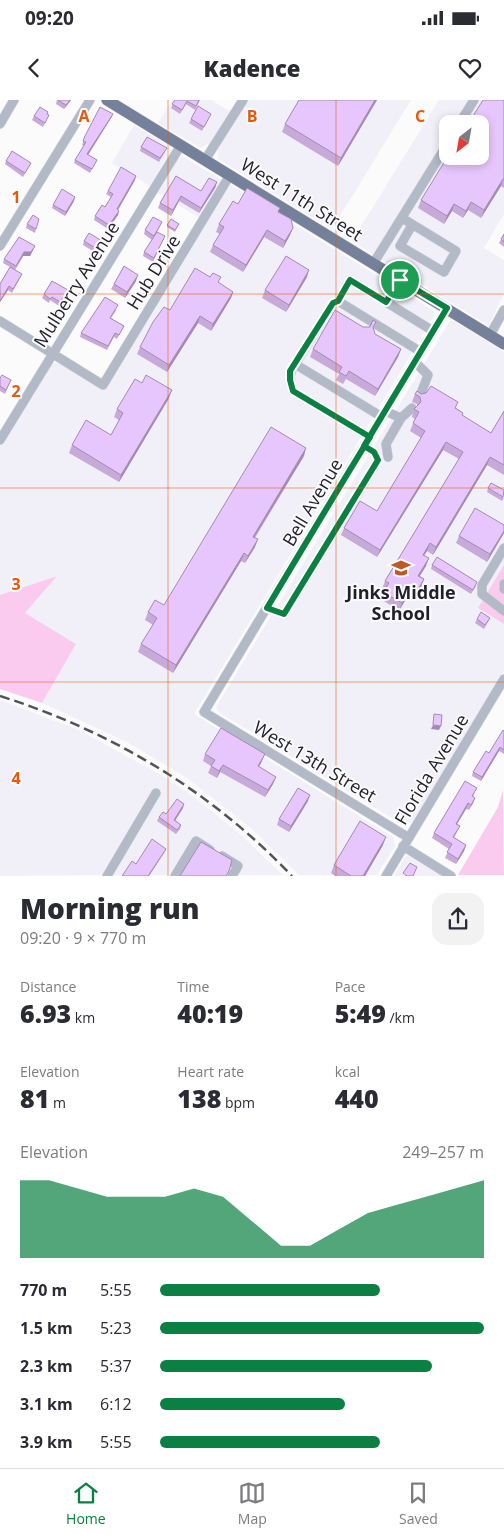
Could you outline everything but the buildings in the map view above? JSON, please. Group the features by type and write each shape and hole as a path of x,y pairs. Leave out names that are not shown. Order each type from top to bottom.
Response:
{"main road":[{"name":"West 11th Street","path":"107,100 504,344"}],"street":[{"path":"0,124 14,100"},
{"path":"0,246 90,100"},
{"path":"205,160 243,100"},
{"path":"465,115 474,100"},
{"name":"Mulberry Avenue","path":"0,440 181,145"},
{"path":"373,264 439,158"},
{"name":"Hub Drive","path":"52,354 103,385 230,176"},
{"path":"402,218 456,251 444,272 400,246 412,225"},
{"path":"370,437 293,391 290,371 333,303 338,301 350,280 433,331"},
{"path":"386,302 400,280"},
{"path":"338,301 420,352"},
{"name":"Bell Avenue","path":"204,712 447,308"},
{"path":"490,335 504,310"},
{"path":"358,314 364,329"},
{"path":"0,321 52,354"},
{"path":"376,336 392,334"},
{"path":"415,362 428,375 420,396"},
{"path":"295,364 383,414 402,418"},
{"path":"388,457 386,444 402,418 412,408"},
{"path":"267,608 284,614 378,460 374,452 364,446"},
{"path":"504,548 482,585 482,594 504,611"},
{"path":"504,584 504,589"},
{"name":"Florida Avenue","path":"386,876 504,679"},
{"name":"West 13th Street","path":"204,712 409,838"},
{"path":"106,876 156,793"},
{"path":"176,876 196,841 238,866 232,876"},
{"path":"403,846 451,876"}],"shaded area":[{"path":"172,100 211,100 231,112 212,142 201,148 158,123"},
{"path":"248,100 411,100 332,229 218,159 218,149"},
{"path":"439,100 504,100 504,214 484,248 504,260 504,293 489,326 352,241"},
{"path":"134,125 166,144 168,149 167,156 150,186 112,163"},
{"path":"182,156 222,180 201,219 155,191 176,160"},
{"path":"229,184 434,311 434,316 194,714 393,837 395,846 377,875 299,875 252,829 187,778 127,742 42,703 76,644 25,613 56,576 0,595 0,446 52,363 58,363 104,390"},
{"name":"Jinks Middle School","path":"450,321 454,321 504,352 504,671 413,821 403,825 220,713 216,707"},
{"path":"504,565 504,624 478,608"},
{"path":"57,576 25,613 76,644 42,703 0,689 0,595"},
{"path":"0,700 79,730 163,776 190,794 241,835 283,875 110,875 162,791 155,787 101,875 0,876"},
{"path":"503,790 504,875 458,875 498,807"},
{"path":"409,855 444,876 394,876 405,857"}],"railway":[{"path":"0,696 41,710 81,727 157,767 228,817 261,845 292,876"}],"place":[{"name":"Jinks Middle School","path":"401,568"}],"route":[{"path":"400,280 386,302 350,280 338,301 333,303 290,371 293,391 370,437 364,446 267,608 276,612 284,614 378,460 374,452 364,446 370,437 447,308 400,280"}]}
